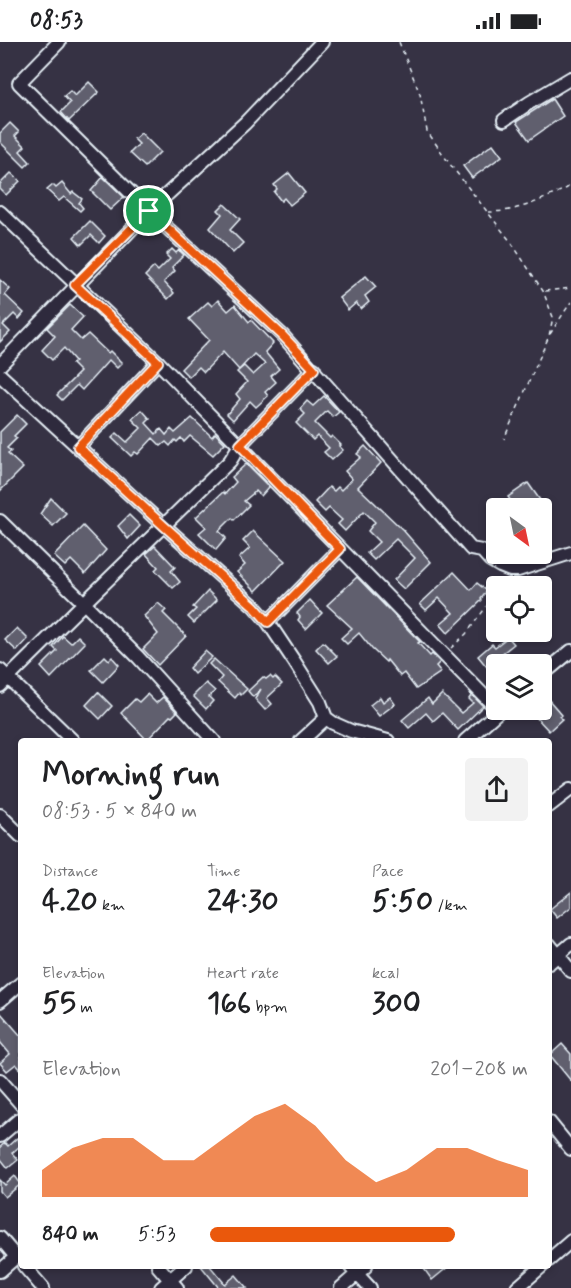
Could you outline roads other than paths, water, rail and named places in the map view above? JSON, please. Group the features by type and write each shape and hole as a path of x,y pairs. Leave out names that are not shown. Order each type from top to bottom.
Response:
{"street":[{"path":"59,42 19,83 149,211 283,336 471,549 482,551 494,563 510,570 518,570 571,553"},
{"path":"0,365 75,285 149,211 245,123 322,42"},
{"path":"504,120 571,78"},
{"path":"0,212 158,362 486,698"},
{"path":"78,447 158,362"},
{"path":"70,738 3,678 230,461 240,445 314,369"},
{"path":"0,375 254,606 268,622 320,702 326,718 351,731 377,738"},
{"path":"0,522 138,657 211,738"},
{"path":"268,622 340,549"},
{"path":"552,667 571,651"},
{"path":"304,738 326,718"},
{"path":"468,738 487,720"},
{"path":"552,804 571,789"},
{"path":"0,815 18,833"},
{"path":"571,944 554,959 571,971"},
{"path":"0,1001 18,986"},
{"path":"0,1080 18,1101"},
{"path":"0,1136 18,1121"},
{"path":"552,1126 571,1149"},
{"path":"0,1238 18,1258"},
{"path":"552,1257 571,1241"},
{"path":"0,1271 18,1261"},
{"path":"27,1269 43,1288"},
{"path":"160,1269 169,1285 183,1269"},
{"path":"341,1288 357,1269"},
{"path":"359,1269 370,1288"},
{"path":"517,1288 539,1269"}]}
